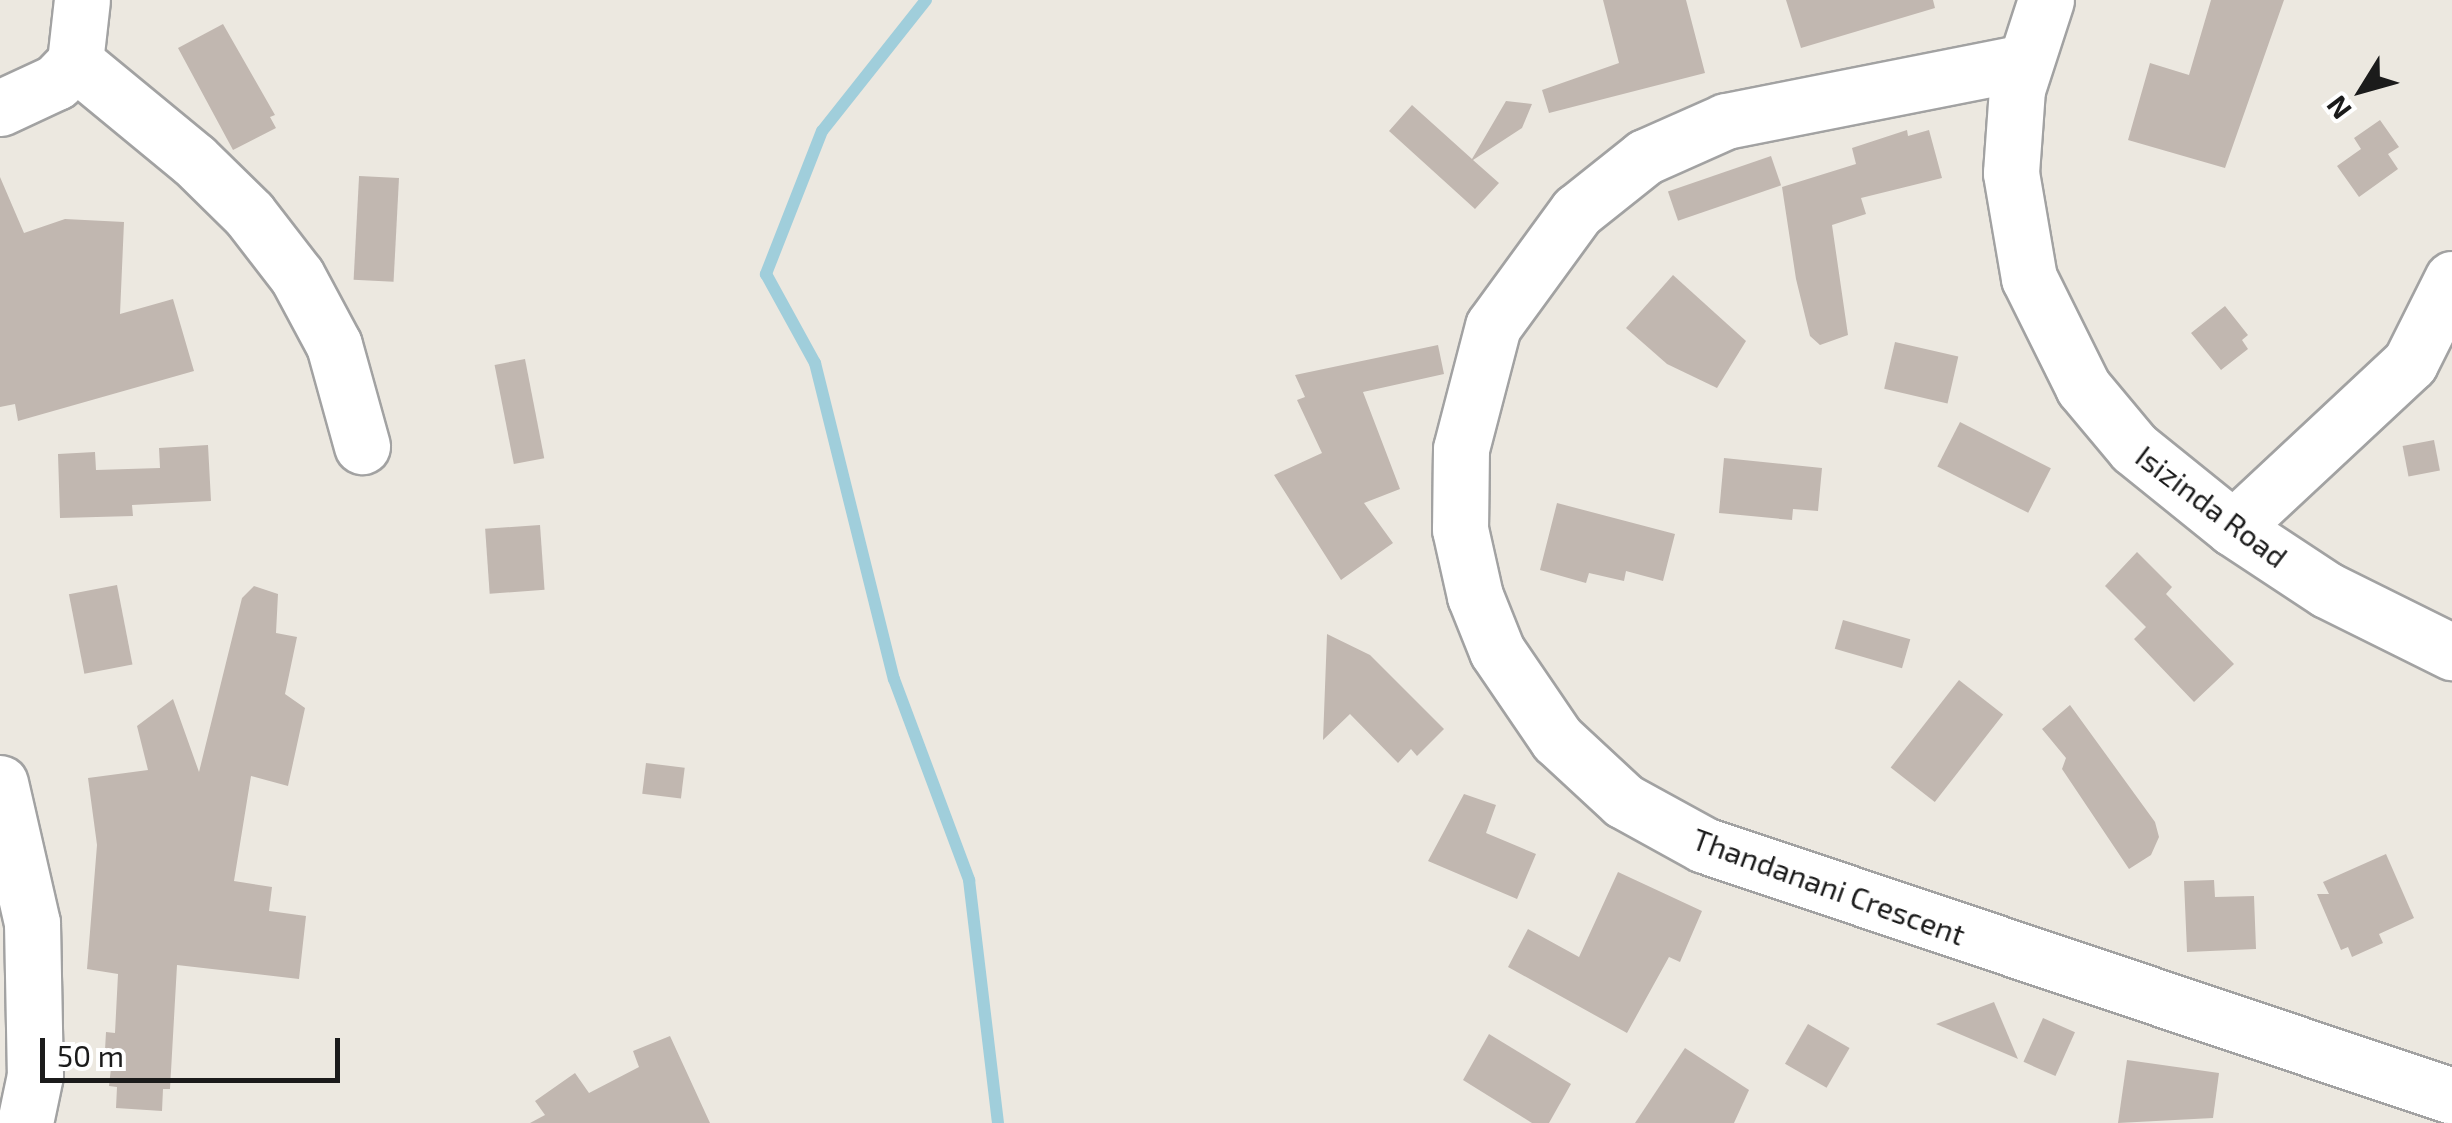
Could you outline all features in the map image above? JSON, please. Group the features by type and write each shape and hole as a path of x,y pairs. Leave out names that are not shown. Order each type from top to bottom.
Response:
{"street":[{"path":"0,108 56,82 75,62 82,0"},
{"name":"Isizinda Road","path":"2046,0 2024,62 2011,174 2029,278 2049,329 2082,387 2134,448 2233,528 2327,590 2452,652"},
{"path":"75,62 194,160 249,214 296,276 334,345 362,446"},
{"name":"Thandanani Crescent","path":"2024,62 1841,93 1686,134 1645,157 1577,211 1493,326 1461,448 1460,530 1475,596 1497,652 1557,739 1624,802 1704,845 2452,1096"},
{"path":"2233,528 2410,362 2452,279"},
{"path":"0,783 33,941 35,1075 25,1123"}],"building":[{"path":"1603,0 1686,0 1705,73 1549,113 1542,90 1619,63"},
{"path":"1786,0 1933,0 1935,8 1801,48"},
{"path":"2211,0 2284,0 2225,168 2128,140 2150,63 2189,75"},
{"path":"223,24 275,115 270,117 276,128 233,150 178,48"},
{"path":"1506,101 1532,104 1522,128 1473,160 1499,183 1475,209 1389,131 1412,105 1472,159"},
{"path":"2380,120 2399,147 2388,154 2398,169 2359,197 2337,166 2361,149 2354,138"},
{"path":"1907,130 1908,136 1929,130 1942,178 1861,198 1866,214 1832,225 1848,335 1820,345 1810,336 1796,279 1782,187 1856,164 1852,148"},
{"path":"1771,156 1781,185 1678,221 1668,191"},
{"path":"359,176 399,178 394,282 354,280"},
{"path":"0,177 24,233 65,219 124,222 120,314 173,299 194,371 18,421 15,404 0,407"},
{"path":"1673,275 1746,341 1717,388 1667,364 1626,328"},
{"path":"2225,306 2248,335 2242,340 2248,349 2221,370 2191,333"},
{"path":"1895,342 1958,357 1948,403 1884,389"},
{"path":"1438,345 1444,374 1363,392 1400,489 1364,503 1393,543 1341,580 1274,475 1322,453 1297,400 1305,397 1295,375"},
{"path":"525,359 544,458 514,464 495,365"},
{"path":"1960,422 2051,468 2028,513 1937,467"},
{"path":"2434,440 2440,470 2409,477 2403,446"},
{"path":"208,445 211,501 132,505 133,516 60,518 58,454 95,452 96,470 160,468 159,448"},
{"path":"1724,458 1822,468 1818,511 1793,509 1792,520 1719,513"},
{"path":"1557,503 1675,534 1663,581 1626,571 1624,581 1589,573 1586,583 1540,570"},
{"path":"540,525 545,590 490,594 485,529"},
{"path":"2137,552 2172,587 2166,594 2234,664 2194,702 2134,639 2146,627 2105,586"},
{"path":"117,585 132,665 84,674 69,594"},
{"path":"254,586 278,594 276,633 297,637 285,694 305,708 288,786 251,776 234,881 272,887 269,911 306,916 299,979 177,965 170,1089 163,1089 162,1111 116,1108 117,1087 109,1086 111,1068 104,1068 106,1032 115,1033 118,974 87,969 97,845 88,778 148,770 137,726 173,699 199,772 242,598"},
{"path":"1843,620 1910,639 1902,668 1835,649"},
{"path":"1327,634 1370,655 1444,729 1417,756 1411,749 1398,763 1350,714 1323,740"},
{"path":"1959,680 2003,714 1935,802 1891,767"},
{"path":"2070,705 2155,822 2159,837 2151,855 2129,869 2062,769 2066,758 2042,729"},
{"path":"646,763 685,768 681,799 642,794"},
{"path":"1464,794 1496,805 1486,833 1536,854 1517,899 1428,861"},
{"path":"2386,854 2414,918 2379,934 2383,943 2352,957 2348,947 2341,950 2317,894 2329,894 2323,882"},
{"path":"1618,872 1702,911 1680,962 1669,957 1627,1033 1508,967 1528,929 1579,957"},
{"path":"2214,880 2215,897 2254,896 2256,949 2187,952 2184,881"},
{"path":"1994,1002 2018,1059 1936,1024"},
{"path":"2043,1018 2075,1032 2055,1076 2023,1062"},
{"path":"1808,1024 1850,1048 1827,1088 1785,1064"},
{"path":"1489,1034 1571,1084 1549,1123 1532,1123 1463,1080"},
{"path":"670,1036 710,1123 530,1123 545,1115 535,1101 575,1073 589,1093 639,1067 633,1051"},
{"path":"1685,1048 1749,1090 1734,1123 1635,1123"},
{"path":"2127,1060 2219,1073 2213,1118 2118,1123"}],"waterway":[{"path":"926,0 822,131 766,274 815,363 894,679 969,880 998,1123"}]}
